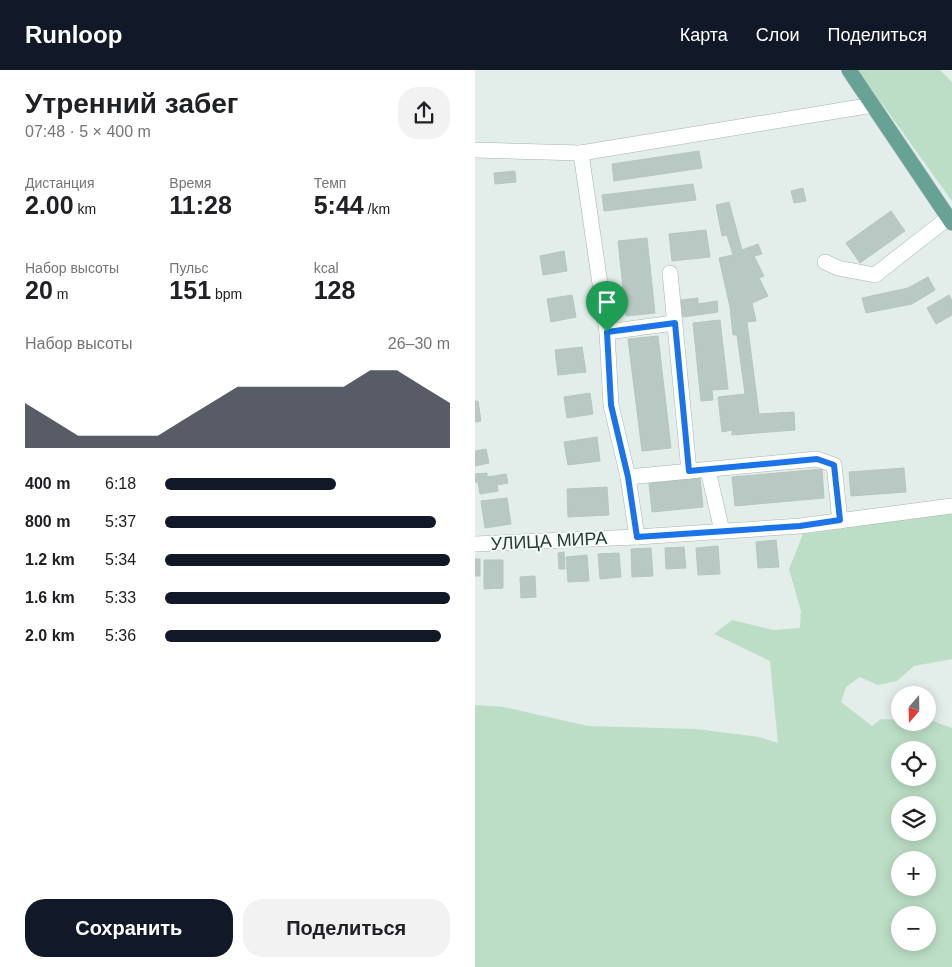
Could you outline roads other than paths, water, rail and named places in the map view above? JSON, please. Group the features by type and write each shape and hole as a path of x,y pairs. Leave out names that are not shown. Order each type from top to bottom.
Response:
{"main road":[{"path":"849,70 950,220"}],"street":[{"path":"475,150 581,152 873,105"},
{"path":"581,152 607,332 611,405 628,477 637,537"},
{"path":"825,262 838,268 875,275 950,220"},
{"path":"670,272 689,471"},
{"path":"607,332 675,323"},
{"path":"628,477 817,459 834,465 840,520"},
{"path":"708,470 722,531"},
{"name":"УЛИЦА МИРА","path":"475,544 637,537 800,526 952,506"}]}
